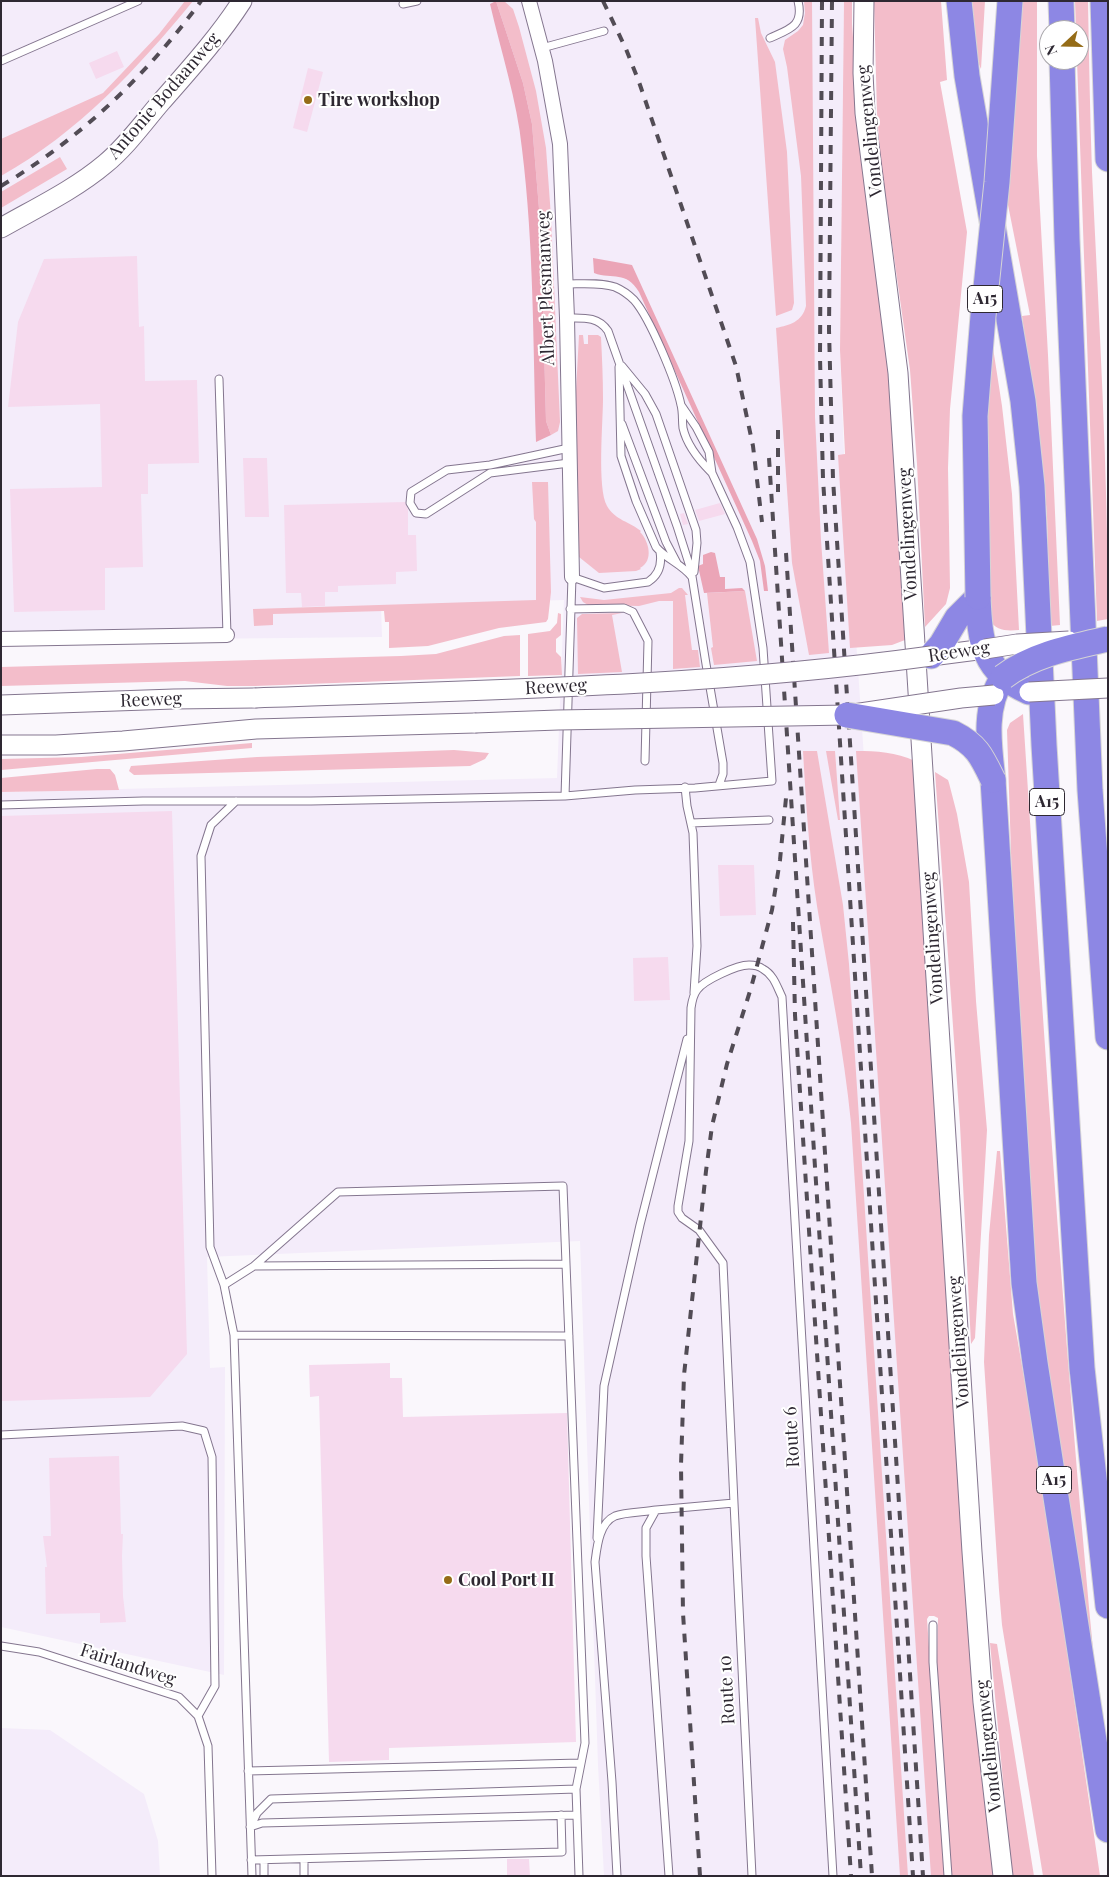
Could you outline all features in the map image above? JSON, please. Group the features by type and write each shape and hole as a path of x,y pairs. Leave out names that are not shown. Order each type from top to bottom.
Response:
{"highway":[{"name":"A15","path":"959,1 966,76 1016,358 1030,467 1044,745 1082,1368 1108,1606"},
{"name":"A15","path":"984,648 979,622 978,597 974,456 975,409 997,182 1010,1"},
{"path":"1061,1 1062,20"},
{"path":"1103,1 1108,159"},
{"name":"A15","path":"1062,70 1067,258 1090,790 1108,1037"},
{"path":"931,656 941,645 957,618 978,597"},
{"path":"999,686 1022,665 1038,657 1108,639"},
{"path":"984,648 993,666 999,686"},
{"name":"A15","path":"999,686 991,706 988,733 993,780 1016,1129 1021,1238 1028,1312 1108,1830"},
{"path":"999,686 1029,692"},
{"name":"A15","path":"847,715 953,733 982,755 993,780"}],"main road":[{"name":"Antonie Bodaanweg","path":"1,228 68,190 106,164 173,88 242,1"},
{"name":"Vondelingenweg","path":"864,1 863,73 866,113 898,372 937,1006 983,1702 1003,1876"},
{"name":"Reeweg","path":"1,705 174,698 255,698 548,688 845,666 1017,644 1108,639"},
{"name":"Reeweg","path":"1,745 56,745 123,741 256,729 558,720 847,715 961,698 999,686"},
{"path":"1029,692 1108,688"}],"street":[{"name":"Albert Plesmanweg","path":"529,1 552,91 560,144 567,318 572,578"},
{"path":"1,639 226,635"}],"lane":[{"path":"1,61 138,1"},
{"path":"403,4 417,1"},
{"path":"770,38 794,26 799,17 798,1"},
{"path":"542,48 604,30"},
{"path":"566,284 596,284 615,287 626,293 634,301 646,320 665,360 681,405 683,428 696,458 712,473"},
{"path":"567,318 597,320 608,331 677,526 693,578 723,763 723,774 719,785"},
{"path":"619,362 620,450 624,466 650,535 660,552 688,571 693,578"},
{"path":"619,362 645,394 656,414 696,530 697,542 693,578"},
{"path":"219,379 226,635"},
{"path":"1,805 143,801 565,796 772,781 764,648 754,580 744,543 712,473 708,452 696,427 681,405"},
{"path":"620,419 666,542 678,564"},
{"path":"569,448 490,466 447,470 412,492 410,504 416,513 426,514 490,473 569,463"},
{"path":"565,796 572,578 604,588 648,582 653,579 660,567 660,552"},
{"path":"570,609 624,608 633,612 648,641 645,761"},
{"path":"617,1876 612,1782 595,1562 604,1386 640,1225 690,1026 697,946 693,833 687,806 686,787"},
{"path":"236,801 211,825 200,856 210,1247 224,1285 234,1335 252,1876"},
{"path":"691,823 769,820"},
{"name":"Route 6","path":"694,996 698,989 709,980 750,964 763,969 769,974 775,981 782,997 833,1876"},
{"name":"Route 10","path":"690,1026 689,1141 678,1212 682,1218 703,1235 723,1263 752,1876"},
{"path":"224,1285 254,1266 338,1192 563,1186 585,1743 576,1789 579,1876"},
{"path":"254,1266 566,1264"},
{"path":"234,1335 569,1336"},
{"path":"1,1435 182,1426 204,1431 212,1457 216,1686 198,1716"},
{"path":"597,1542 607,1523 616,1516 656,1510 734,1503"},
{"path":"656,1510 646,1528 646,1556 670,1876"},
{"path":"932,1625 948,1876"},
{"name":"Fairlandweg","path":"1,1646 39,1652 180,1697 198,1716 208,1746 212,1876"},
{"path":"248,1771 581,1763"},
{"path":"250,1827 258,1813 271,1799 576,1789"},
{"path":"251,1860 562,1852 561,1815"},
{"path":"250,1827 262,1823 577,1815"},
{"path":"304,1859 304,1876"},
{"path":"264,1860 264,1876"}],"shaded area":[{"path":"1,1 844,1 840,350 845,478 940,1876 604,1876 598,1765 580,1241 207,1257 210,1368 225,1367 224,1675 1,1627 1,792 557,778 564,600 381,606 382,637 1,641"},
{"path":"185,1 193,1 150,51 105,98 56,140 1,176 1,139 103,93 159,34"},
{"path":"496,1 504,1 513,9 536,91 546,148 560,422 558,431 551,435 546,421 541,233 532,124 523,83"},
{"path":"496,1 523,83 532,124 541,233 546,421 551,435 536,442 532,296 526,185 520,131 490,4"},
{"path":"804,1 812,1 815,417 829,653 809,655 792,563 776,328 795,322 802,316 806,306 801,176 783,49 785,40 803,25"},
{"path":"844,1 852,1 863,172 874,231 894,409 905,640 892,645 850,648 838,455 845,454 840,350"},
{"path":"874,1 941,1 947,80 940,82 967,232 950,409 948,468 950,588 946,604 925,627 917,464 910,370 881,165 877,113"},
{"path":"970,1 985,1 981,69 978,62"},
{"path":"1014,1 1037,1 1037,156 1060,625 1050,626 1047,516 1044,481 1022,316 1030,315 1005,190"},
{"path":"1075,1 1088,1 1088,20 1076,20"},
{"path":"755,18 758,18 761,33 775,62 787,152 794,303 792,310 776,316"},
{"path":"1089,54 1108,563 1108,619 1097,621 1077,70 1089,70"},
{"path":"60,157 67,169 1,208 1,192"},
{"path":"593,258 632,265 757,539 765,566 768,591 764,591 760,561 752,541 639,292 634,285 624,278 594,273"},
{"path":"989,322 1002,406 1012,494 1019,630 998,628 989,619 982,486"},
{"path":"579,335 583,335 584,344 588,344 588,335 598,335 601,337 603,376 602,485 604,497 610,511 618,518 641,531 646,540 649,556 641,569 636,571 599,573 579,557 575,410"},
{"path":"532,482 548,482 551,592 546,622 499,628 428,646 389,648 389,622 385,622 384,611 273,614 273,625 254,626 253,609 536,600 536,522 534,519"},
{"path":"711,552 715,553 720,577 725,577 725,589 742,588 745,591 704,593 698,566 703,564 703,555"},
{"path":"682,588 688,595 685,595 692,650 698,650 700,667 673,669 673,601 659,601 639,606 588,605 580,597 604,600 671,593"},
{"path":"745,591 757,661 714,665 707,593"},
{"path":"558,613 561,614 561,635 556,639 556,652 561,657 562,675 528,676 528,634 550,631 557,623"},
{"path":"622,613 612,615 622,672 578,674 577,618 582,614"},
{"path":"520,635 520,676 255,686 227,686 185,681 1,686 1,667 436,654 504,636"},
{"path":"1023,714 1067,1350 1101,1732 1044,1346 1033,1258 1015,975 1007,730 1010,723"},
{"path":"252,743 252,748 1,770 1,759 81,757"},
{"path":"454,750 489,753 485,759 470,766 134,775 129,771 131,766 257,757"},
{"path":"803,751 817,751 843,905 849,964 908,1876 900,1876 851,1123 840,1041 814,887"},
{"path":"826,751 835,751 840,820 838,820"},
{"path":"856,751 886,753 915,761 994,1876 950,1876 937,1662 938,1618 929,1616 927,1619 945,1876 931,1876"},
{"path":"110,769 115,775 119,790 1,792 1,778"},
{"path":"935,772 948,780 949,783 957,814 969,882 976,1001 987,1130 975,1338 971,1344 960,1125"},
{"path":"997,1151 1000,1151 1013,1314 1042,1480 1100,1876 1043,1876 1002,1625 984,1362 989,1235"},
{"path":"990,1643 997,1644 1034,1876 1012,1876"},
{"path":"1,1728 50,1730 144,1794 158,1841 160,1876 1,1876"}],"building":[{"path":"117,51 124,67 96,79 89,63"},
{"name":"Tire workshop","path":"308,68 323,72 307,132 293,128"},
{"path":"137,256 139,327 144,326 145,381 197,380 199,463 148,464 148,494 141,494 143,567 105,568 105,610 14,612 10,489 102,487 100,404 8,407 18,322 44,259"},
{"path":"243,458 267,458 269,517 245,517"},
{"path":"405,502 408,509 408,535 416,535 417,571 396,572 396,584 338,586 338,592 325,592 325,606 302,607 301,593 286,593 284,505"},
{"path":"720,503 725,514 699,521 695,510"},
{"path":"684,513 688,524 683,525 680,514"},
{"path":"172,811 187,1354 150,1397 1,1401 1,816"},
{"path":"718,865 754,865 756,915 720,916"},
{"path":"668,957 670,1000 634,1001 633,958"},
{"name":"Cool Port II","path":"390,1363 390,1378 402,1378 403,1417 567,1413 576,1742 389,1748 389,1760 329,1762 319,1396 310,1397 309,1365"},
{"path":"119,1456 121,1534 123,1534 123,1596 126,1622 100,1623 100,1613 46,1614 45,1567 47,1567 43,1536 51,1536 49,1458"},
{"path":"507,1859 529,1859 530,1876 507,1876"}],"railway":[{"path":"1,186 58,148 110,104 158,55 201,1"},
{"path":"603,1 626,49 639,82 736,366 753,446 762,522"},
{"path":"822,1 820,357 823,479 913,1876"},
{"path":"832,1 829,330 833,479 923,1876"},
{"path":"778,430 778,492"},
{"path":"769,458 861,1876"},
{"path":"786,553 872,1876"},
{"path":"700,1876 683,1613 681,1465 684,1375 712,1126 727,1064 751,988 772,910 780,860 786,798"},
{"path":"793,922 795,1015 851,1876"}],"place":[{"name":"Tire workshop","path":"308,100"},
{"name":"Cool Port II","path":"448,1580"}]}
